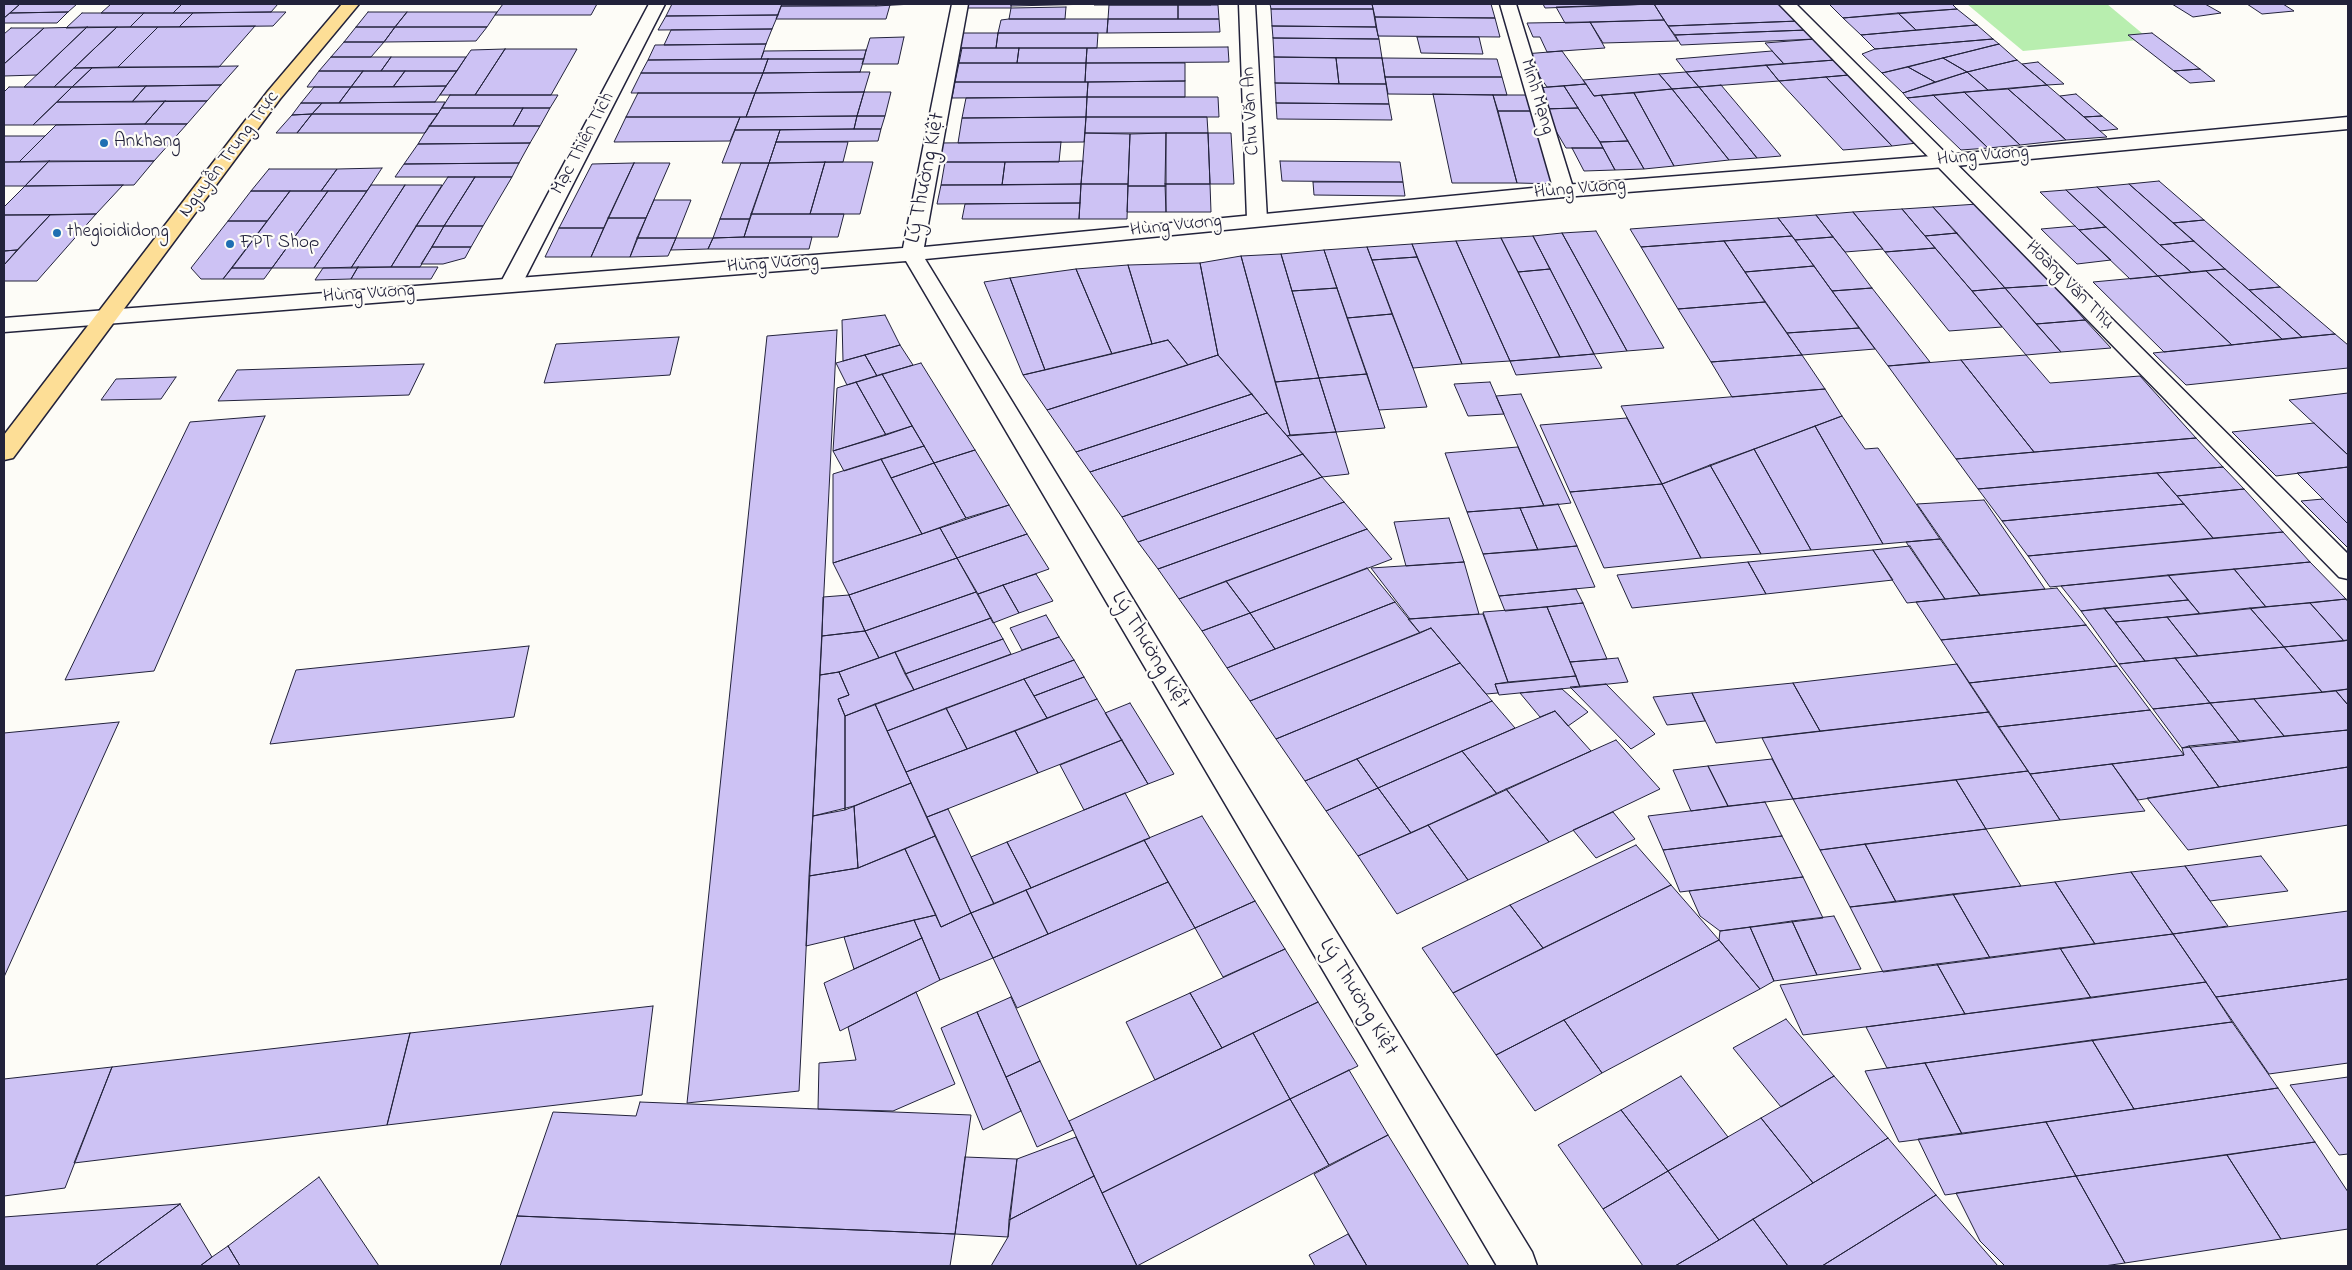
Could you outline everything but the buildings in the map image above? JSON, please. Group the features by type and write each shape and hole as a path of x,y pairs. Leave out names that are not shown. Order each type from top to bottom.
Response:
{"main road":[{"name":"Nguyễn Trung Trực","path":"4,452 274,95 351,4"}],"street":[{"name":"Mạc Thiên Tích","path":"511,284 657,4"},
{"name":"Lý Thường Kiệt","path":"960,4 912,254 1518,1266"},
{"name":"Chu Văn An","path":"1247,4 1257,219"},
{"name":"Minh Mạng","path":"1508,4 1564,191"},
{"name":"Hoàng Văn Thụ","path":"1787,4 1945,161 2348,570"},
{"name":"Hùng Vương","path":"4,325 108,315 912,254 1257,219 1564,191 1945,161 2348,123"}],"green space":[{"path":"1967,4 2107,4 2149,39 2023,51"}],"place":[{"name":"Ankhang","path":"104,143"},
{"name":"thegioididong","path":"57,233"},
{"name":"FPT Shop","path":"230,244"}]}
